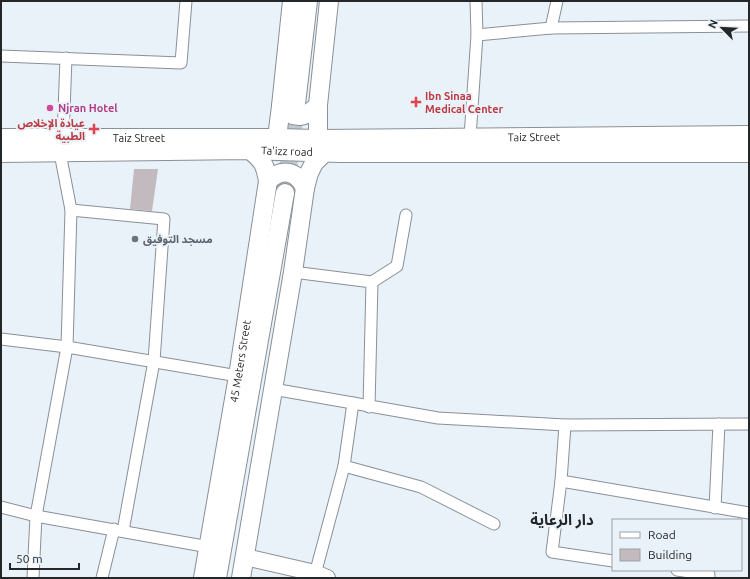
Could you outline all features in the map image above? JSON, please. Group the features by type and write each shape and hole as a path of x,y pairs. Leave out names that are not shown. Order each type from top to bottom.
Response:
{"main road":[{"path":"292,1 301,105 321,146"},
{"path":"301,105 308,1"},
{"path":"301,105 317,25 318,1"},
{"path":"277,138 301,105 329,1"},
{"name":"Taiz Street","path":"321,146 470,137 749,134"},
{"name":"Taiz Street","path":"1,138 62,145 250,150"},
{"name":"Taiz Street","path":"1,152 62,145 277,138"},
{"name":"Ta'izz road","path":"277,138 321,146"},
{"name":"Taiz Street","path":"321,146 749,153"},
{"name":"Ta'izz road","path":"250,150 321,146"},
{"name":"45 Meters Street","path":"217,578 295,191 309,173 321,146"},
{"name":"45 Meters Street","path":"203,578 238,376 268,181 266,170 261,159 250,150"},
{"path":"268,181 281,173 296,175 302,181 295,191"},
{"name":"45 Meters Street","path":"241,578 293,272 295,191"},
{"name":"45 Meters Street","path":"231,578 295,191"}],"street":[{"path":"1,56 181,63 186,1"},
{"path":"470,137 477,35 476,1"},
{"path":"551,28 557,1"},
{"path":"477,35 551,28 749,26"},
{"path":"33,578 36,516 67,347 71,210 62,145 66,58"},
{"path":"71,210 164,219 154,361 119,530 102,578"},
{"path":"293,272 372,282 398,266 406,215"},
{"path":"369,407 372,282"},
{"path":"1,339 67,347 238,376"},
{"path":"274,390 438,418 564,425 749,424"},
{"path":"245,557 319,576 344,466 354,403"},
{"path":"715,508 719,424"},
{"path":"564,425 561,481 552,552 612,561"},
{"path":"344,466 421,487 494,524"},
{"path":"561,481 749,513"},
{"path":"1,507 36,516 209,547"},
{"path":"685,571 709,574 709,578"}],"building":[{"path":"134,169 158,169 152,211 130,209"}],"tunnel":[{"path":"285,193 296,104"}],"place":[{"name":"Ibn Sinaa Medical Center","path":"416,102"},
{"name":"Njran Hotel","path":"50,108"},
{"name":"عيادة الإخلاص الطبية","path":"94,129"},
{"name":"مسجد التوفيق","path":"135,239"}],"district":[{"name":"دار الرعاية","path":"562,519"}]}
